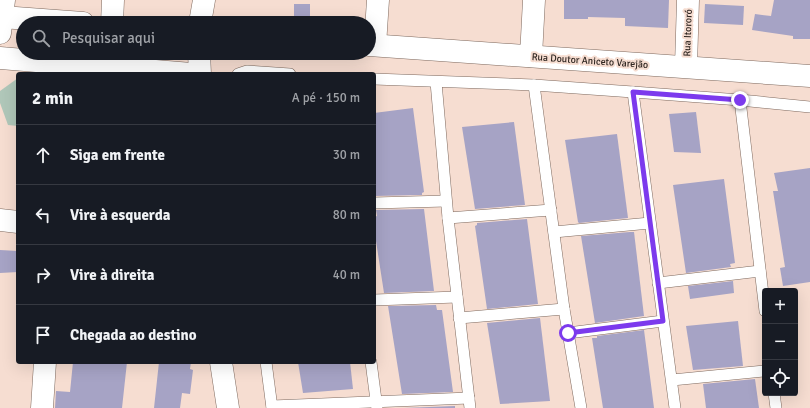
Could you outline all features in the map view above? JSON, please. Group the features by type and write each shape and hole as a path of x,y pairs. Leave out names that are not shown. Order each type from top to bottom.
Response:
{"street":[{"path":"112,16 113,0"},
{"path":"201,16 204,0"},
{"path":"376,16 378,0"},
{"path":"531,56 534,0"},
{"name":"Rua Itororó","path":"686,66 688,0"},
{"path":"2,19 16,20"},
{"name":"Rua Doutor Aniceto Varejão","path":"376,45 686,66 810,76"},
{"path":"0,58 16,59"},
{"path":"49,60 197,66"},
{"path":"0,220 16,222"},
{"path":"42,408 45,364"},
{"path":"221,364 228,408"}],"lane":[{"path":"244,72 261,72"},
{"path":"376,79 534,85 740,100 810,108"},
{"path":"266,364 272,407 469,403 446,201 436,82"},
{"path":"534,85 564,308 581,408"},
{"path":"633,92 676,408"},
{"path":"740,100 762,288"},
{"path":"376,203 446,201"},
{"path":"448,218 551,210"},
{"path":"554,232 650,222"},
{"path":"658,282 760,270"},
{"path":"376,300 457,297"},
{"path":"459,318 564,308"},
{"path":"568,333 663,321"},
{"path":"371,364 376,405"},
{"path":"672,380 762,371"},
{"path":"774,396 776,408"}],"green space":[{"path":"16,79 16,126 8,125 0,103 0,91"}],"building":[{"path":"564,0 669,0 668,28 625,26 625,18 588,17 588,19 564,19"},
{"path":"774,0 810,0 810,39 793,39 793,36 752,30 755,14 771,16"},
{"path":"294,4 310,4 310,16 294,16"},
{"path":"705,4 744,6 743,25 704,23"},
{"path":"413,108 424,192 422,195 376,196 376,113"},
{"path":"696,112 701,153 674,152 669,114"},
{"path":"514,122 525,205 475,209 462,127"},
{"path":"617,134 628,218 579,223 565,140"},
{"path":"810,168 810,282 783,286 780,268 785,267 773,191 778,191 774,173"},
{"path":"724,179 735,263 730,264 731,267 686,273 673,185"},
{"path":"424,209 434,291 384,293 376,241 376,210"},
{"path":"527,219 538,304 487,309 475,226 477,223"},
{"path":"634,232 644,316 595,323 581,236"},
{"path":"0,250 16,251 16,272 0,273"},
{"path":"733,281 734,293 690,299 688,286"},
{"path":"436,305 437,310 442,310 453,392 402,394 388,306"},
{"path":"540,318 550,401 500,404 487,323"},
{"path":"738,321 743,366 693,370 686,326"},
{"path":"644,330 654,408 603,408 592,338 597,338 597,336"},
{"path":"73,364 127,364 122,408 55,408 56,391 70,392"},
{"path":"159,364 191,364 190,369 193,370 190,394 182,393 180,408 154,408"},
{"path":"298,364 350,364 353,389 303,393"},
{"path":"755,379 759,408 706,408 703,384"},
{"path":"455,406 455,408 404,408"}],"route":[{"path":"568,333 663,321 633,92 740,100"}]}
